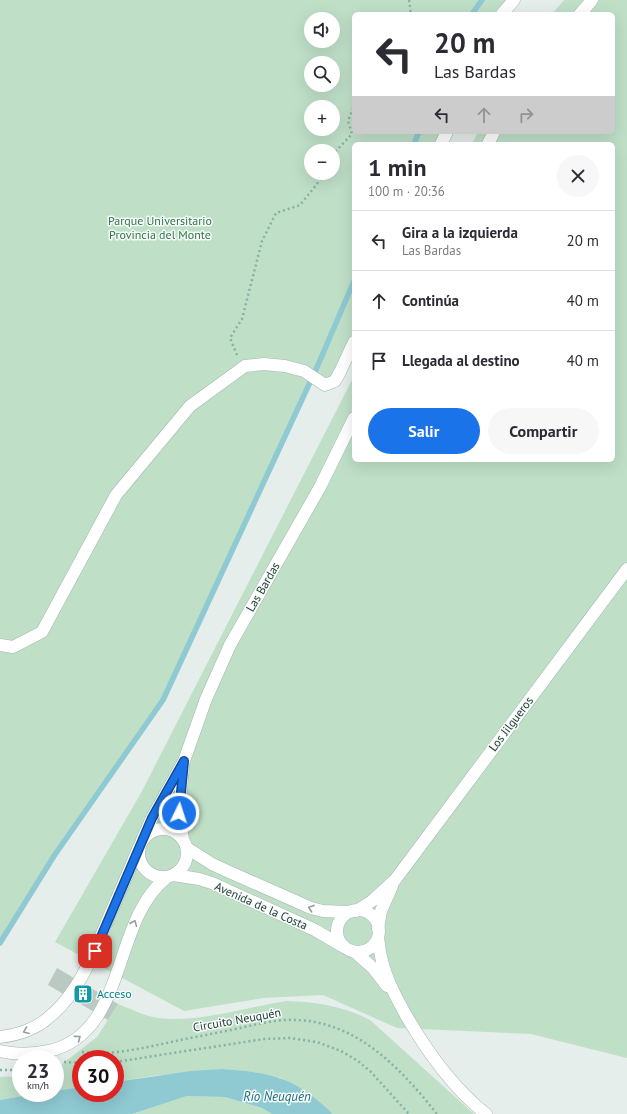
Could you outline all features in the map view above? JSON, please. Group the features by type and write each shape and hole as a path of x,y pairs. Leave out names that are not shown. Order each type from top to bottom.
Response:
{"street":[{"path":"504,12 514,0"},
{"path":"582,12 592,0"},
{"path":"0,645 13,647 42,632 116,495 190,406 245,366 264,364 285,366 304,371 325,385 335,381 352,346"},
{"name":"Las Bardas","path":"0,1037 20,1033 48,1018 65,1001 80,978 95,951 152,818 184,761 206,699 230,645 320,487 352,422"},
{"name":"Los Jilgueros","path":"353,912 378,896 395,880 627,569"},
{"name":"Las Bardas","path":"0,1051 30,1053 55,1049 72,1042 86,1031 96,1017 116,977 131,930 149,894 170,876 180,870 185,864 187,856 179,813 184,761"},
{"path":"170,876 158,877 150,874 144,869 140,863 138,855 141,844 148,834 154,830 162,829 170,830 178,834 185,844"},
{"name":"Avenida de la Costa","path":"185,844 218,867 311,908 323,911 362,911 368,913 377,922 382,962 399,1002 418,1035 435,1060 469,1099 486,1114"},
{"name":"Avenida de la Costa","path":"170,876 199,879 212,884 315,930 355,952 373,968 399,1002"},
{"name":"Los Jilgueros","path":"378,933 382,911 395,880"},
{"path":"344,947 340,941 338,928 340,921 345,916 353,912"},
{"path":"355,952 368,950 373,946 378,933"}],"path":[{"path":"409,0 411,12"},
{"path":"340,147 352,134 348,121 352,111"},
{"path":"245,366 237,356 230,338 242,319 262,241 276,213 300,205 319,180"},
{"name":"Circuito Neuquén","path":"124,1051 267,1023 296,1020 312,1022 353,1035 380,1053 405,1076 437,1114"},
{"path":"124,1061 264,1039 290,1038 318,1042 340,1051 358,1061 371,1072 409,1114"},
{"path":"64,1062 72,1062"},
{"path":"0,1070 12,1070"}],"green space":[{"name":"Parque Universitario Provincia del Monte","path":"0,0 514,0 504,12 352,12 352,134 446,134 442,142 352,142 352,346 335,381 312,377 163,700 54,856 0,943"},
{"path":"564,0 627,0 627,1058 531,1034 397,1028 323,995 263,998 184,1011 55,942 141,793 352,380 352,462 615,462 615,142 473,142 477,134 615,134 615,12 554,12"},
{"path":"287,1001 309,1002 340,1008 370,1020 474,1114 332,1114 281,1078 253,1072 222,1069 152,1076 124,1081 124,1050 80,1050 97,1037 118,1004 148,1016 174,1019 223,1014"},
{"path":"72,1056 72,1088 64,1090 64,1063"},
{"path":"12,1076 12,1098 0,1100 0,1077"},
{"path":"187,1096 225,1097 262,1108 272,1114 132,1114"}],"water":[{"name":"Río Neuquén","path":"222,1069 249,1071 283,1079 305,1091 332,1114 272,1114 262,1108 225,1097 187,1096 132,1114 0,1114 0,1100 12,1098 12,1102 64,1102 64,1090 72,1088 72,1102 124,1102 124,1081 191,1071"}],"building":[{"name":"Acceso","path":"57,968 118,1004 108,1020 48,985"}],"waterway":[{"path":"473,12 482,0"},
{"path":"415,142 418,134"},
{"path":"0,943 54,856 163,700 318,365 352,286"}],"place":[{"name":"Acceso","path":"83,994"}],"route":[{"path":"95,951 152,818 184,761 179,813"}]}
